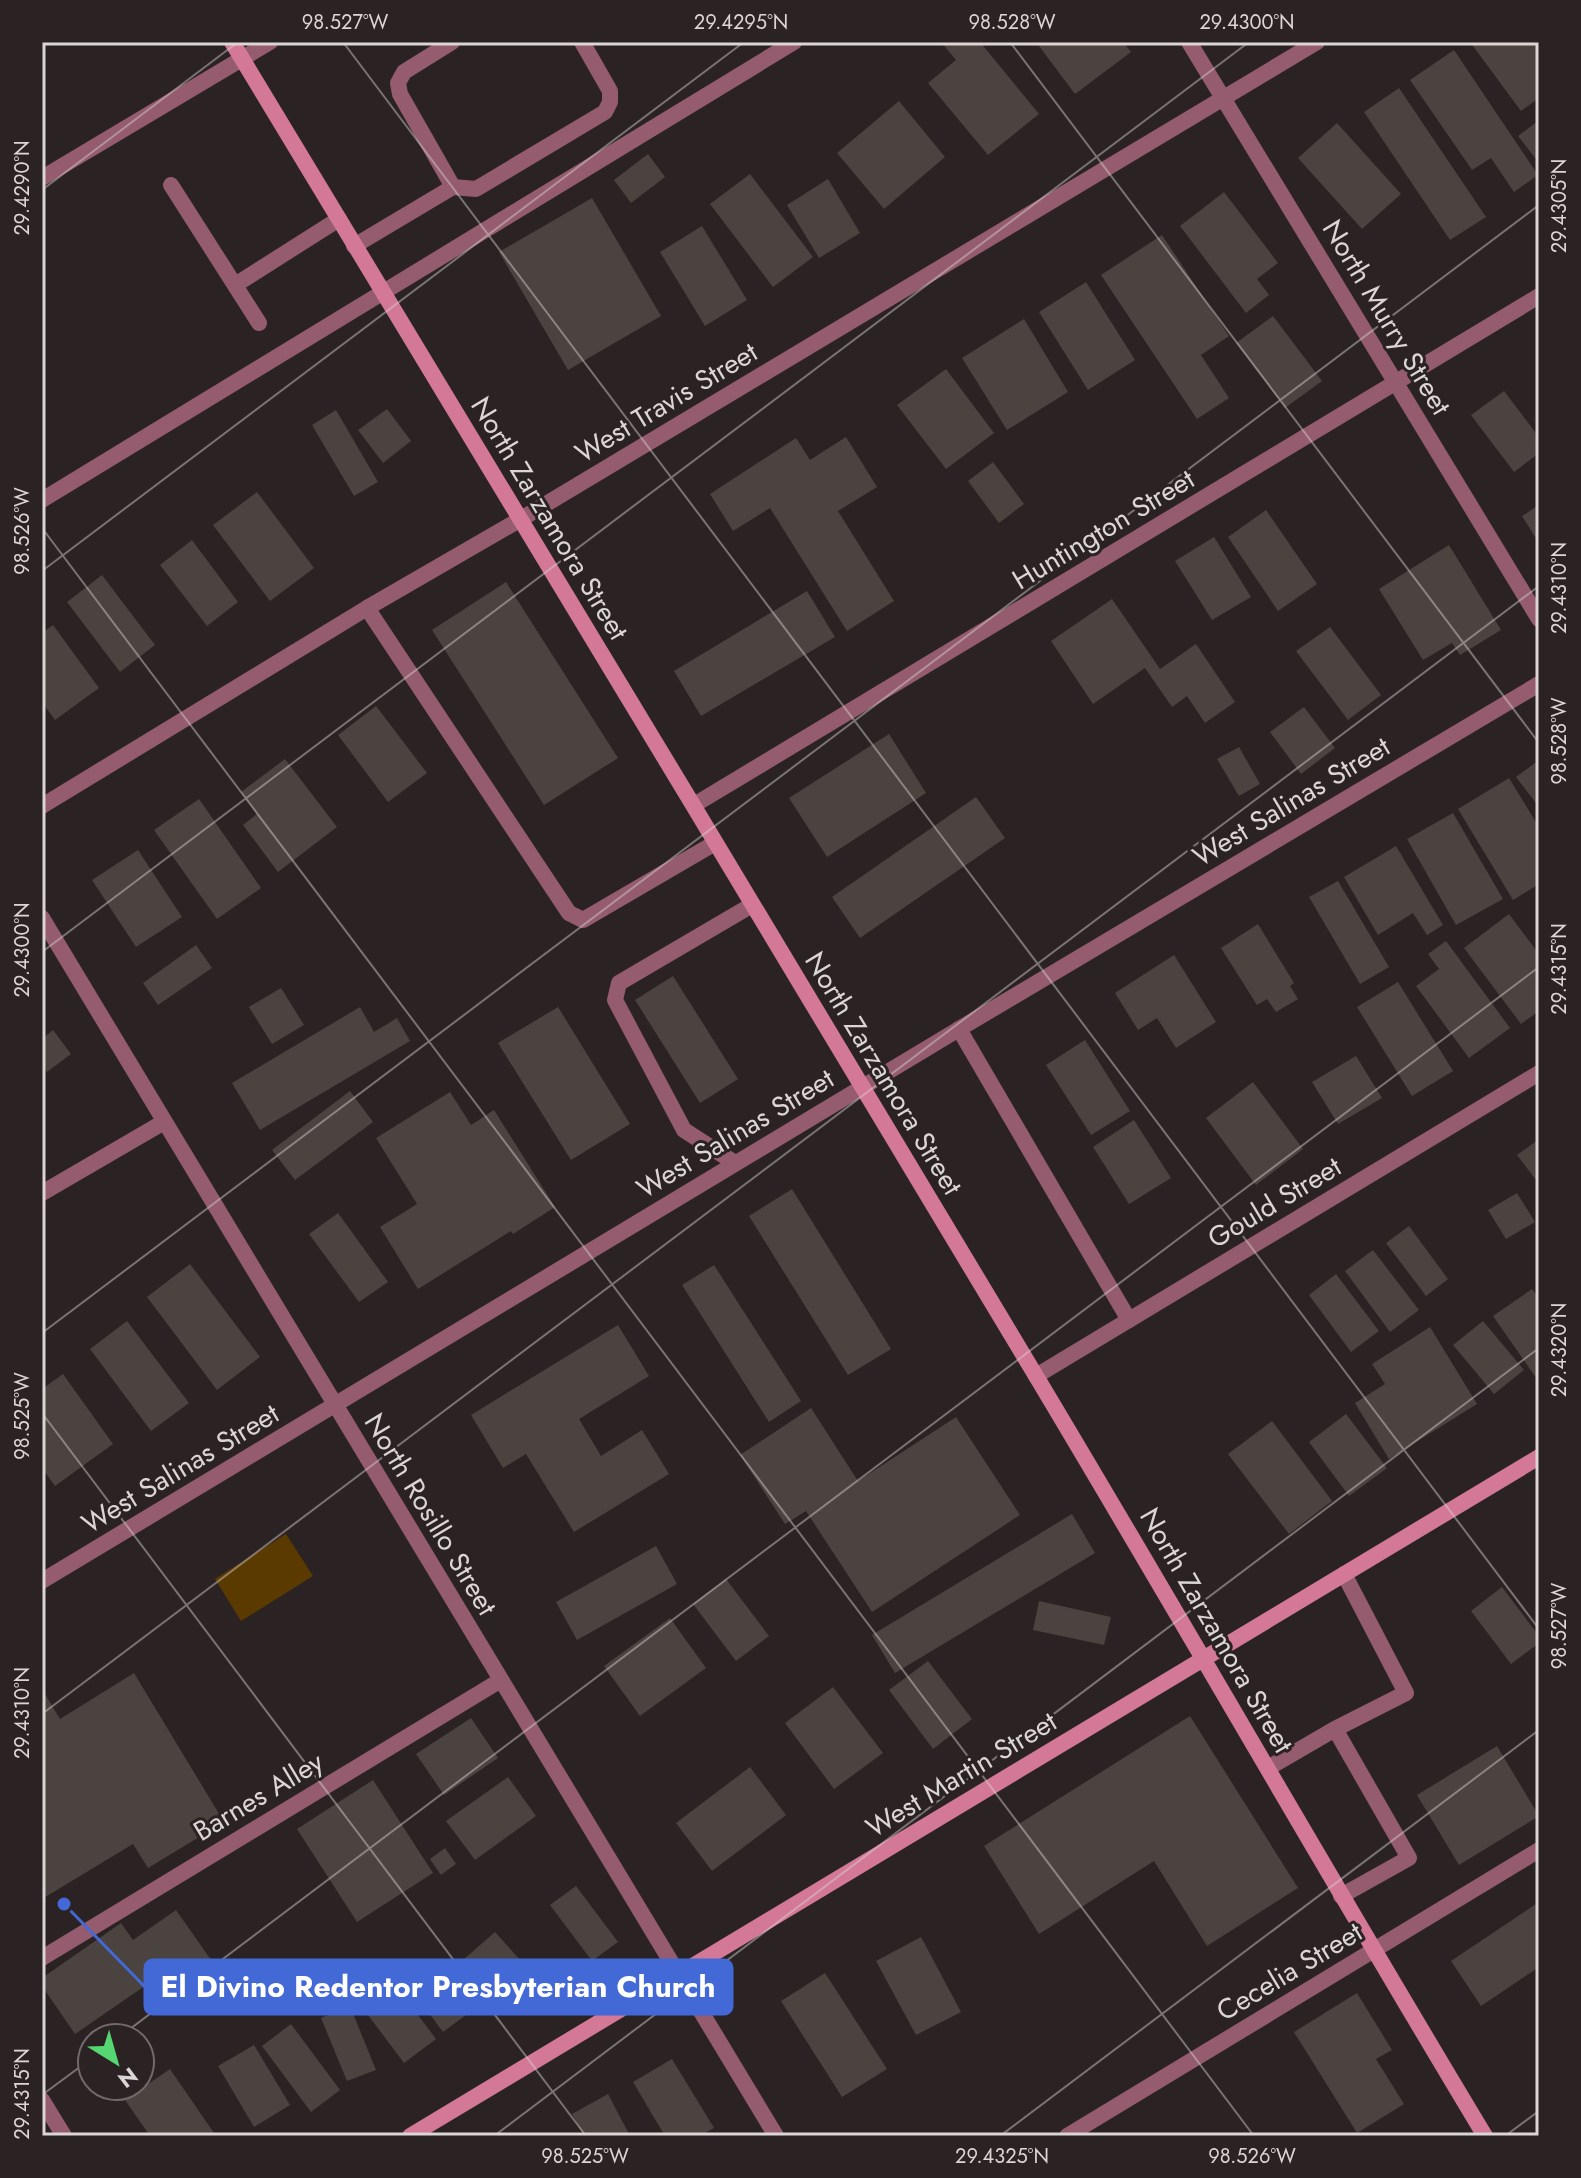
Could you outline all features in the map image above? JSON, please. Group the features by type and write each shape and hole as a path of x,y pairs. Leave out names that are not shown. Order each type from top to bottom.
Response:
{"main road":[{"name":"North Zarzamora Street","path":"232,42 1036,1376 1485,2136"},
{"name":"West Martin Street","path":"410,2136 1539,1457"}],"street":[{"path":"42,178 270,42"},
{"path":"452,42 404,72 398,83 400,94 453,187"},
{"path":"354,246 453,187 476,189 605,112 610,102 610,91 582,42"},
{"path":"42,500 794,42"},
{"name":"North Murry Street","path":"1189,42 1539,619"},
{"name":"West Travis Street","path":"42,806 367,608 1317,42"},
{"path":"171,185 259,323"},
{"path":"235,285 339,219"},
{"name":"Huntington Street","path":"694,805 1539,296"},
{"path":"367,608 569,913 583,920 715,843"},
{"name":"West Salinas Street","path":"42,1581 1539,684"},
{"path":"735,1163 684,1130 615,1000 619,983 752,905"},
{"name":"North Rosillo Street","path":"42,918 776,2136"},
{"path":"959,1029 1129,1320"},
{"name":"Gould Street","path":"1036,1376 1539,1073"},
{"path":"42,1193 164,1122"},
{"path":"1268,1768 1406,1693 1344,1574"},
{"name":"Barnes Alley","path":"42,1958 501,1680"},
{"path":"1335,1729 1409,1858 1341,1896"},
{"name":"Cecelia Street","path":"1067,2136 1539,1850"},
{"path":"42,2100 64,2136"}],"shaded area":[{"path":"286,1534 313,1576 241,1621 215,1579"}],"building":[{"path":"941,42 980,42 1039,114 988,155 928,83 956,60"},
{"path":"1036,42 1123,42 1131,52 1075,94"},
{"path":"1470,42 1536,42 1539,46 1539,98 1521,111"},
{"path":"1454,50 1538,175 1514,192 1491,158 1472,170 1410,80"},
{"path":"1399,88 1486,217 1450,240 1364,112"},
{"path":"899,101 945,157 884,209 837,153"},
{"path":"1539,120 1539,163 1518,136"},
{"path":"1337,123 1401,194 1362,229 1298,158"},
{"path":"648,154 665,177 631,203 614,180"},
{"path":"750,174 813,257 773,287 710,204"},
{"path":"828,179 860,233 819,258 787,205"},
{"path":"1224,192 1278,263 1257,279 1269,295 1246,313 1180,226"},
{"path":"592,198 661,316 568,370 499,252"},
{"path":"702,226 747,300 705,326 660,252"},
{"path":"1162,235 1229,336 1201,355 1229,398 1197,419 1101,275"},
{"path":"1086,282 1135,360 1088,390 1039,312"},
{"path":"1273,316 1322,381 1285,408 1236,343"},
{"path":"1024,319 1068,392 1007,430 962,358"},
{"path":"946,369 994,433 946,469 897,405"},
{"path":"1504,391 1539,437 1539,453 1514,472 1471,415"},
{"path":"387,409 411,441 383,463 358,430"},
{"path":"336,410 378,482 354,496 312,425"},
{"path":"846,437 877,487 838,511 894,601 847,631 770,508 733,531 710,494 796,438 810,460"},
{"path":"993,462 1024,504 999,523 968,481"},
{"path":"257,492 314,568 270,601 213,525"},
{"path":"1539,505 1539,543 1522,516"},
{"path":"1266,510 1317,584 1278,611 1228,537"},
{"path":"1214,537 1251,597 1212,620 1175,561"},
{"path":"192,540 238,602 207,626 160,565"},
{"path":"1449,545 1501,630 1460,655 1452,643 1423,660 1379,589"},
{"path":"102,575 155,645 120,672 67,602"},
{"path":"506,582 618,758 544,805 432,630"},
{"path":"807,591 835,637 701,716 674,671"},
{"path":"1112,599 1160,669 1196,644 1235,702 1205,723 1187,696 1172,707 1145,668 1093,704 1051,641"},
{"path":"53,625 99,688 55,720 42,702 42,633"},
{"path":"1330,627 1381,695 1348,720 1296,651"},
{"path":"376,706 427,773 388,802 338,735"},
{"path":"1304,707 1335,748 1301,774 1270,732"},
{"path":"889,734 926,793 827,857 789,798"},
{"path":"1239,747 1260,784 1239,796 1217,759"},
{"path":"285,759 337,827 278,872 243,825 257,814 241,792"},
{"path":"1539,760 1539,807 1516,777"},
{"path":"1509,778 1539,827 1539,884 1513,900 1458,809"},
{"path":"976,797 1005,838 860,938 832,897"},
{"path":"199,799 261,888 217,919 154,830"},
{"path":"1453,813 1503,899 1456,925 1407,839"},
{"path":"1396,846 1443,925 1427,935 1413,913 1378,935 1344,877"},
{"path":"138,850 182,917 136,947 92,880"},
{"path":"1338,881 1389,967 1360,984 1309,897"},
{"path":"1509,914 1539,954 1539,1011 1521,1024 1464,948"},
{"path":"1258,924 1294,983 1290,986 1298,999 1276,1012 1267,999 1257,1005 1221,948"},
{"path":"1446,941 1510,1028 1469,1058 1416,986 1439,969 1428,954"},
{"path":"196,945 212,968 158,1005 143,983"},
{"path":"1174,955 1216,1022 1176,1048 1157,1018 1138,1030 1115,993"},
{"path":"673,976 738,1079 700,1103 635,1000"},
{"path":"1398,982 1453,1071 1412,1096 1357,1007"},
{"path":"281,988 304,1025 272,1044 249,1007"},
{"path":"360,1007 374,1032 397,1018 410,1041 260,1130 232,1083"},
{"path":"558,1007 630,1124 571,1160 498,1043"},
{"path":"53,1030 71,1054 47,1072 42,1065 42,1039"},
{"path":"1085,1040 1130,1111 1091,1135 1046,1065"},
{"path":"1356,1056 1382,1098 1338,1124 1312,1082"},
{"path":"1253,1082 1303,1149 1256,1185 1206,1118"},
{"path":"350,1091 373,1122 295,1180 272,1150"},
{"path":"450,1092 471,1125 494,1110 555,1207 418,1289 380,1227 417,1204 376,1138"},
{"path":"1134,1120 1171,1178 1129,1204 1093,1147"},
{"path":"1539,1139 1539,1184 1517,1155"},
{"path":"792,1189 891,1349 848,1375 749,1216"},
{"path":"1517,1193 1535,1222 1506,1239 1488,1210"},
{"path":"338,1213 388,1282 359,1302 309,1234"},
{"path":"1409,1226 1448,1279 1426,1296 1386,1243"},
{"path":"1373,1250 1419,1310 1390,1332 1345,1271"},
{"path":"190,1264 260,1357 217,1390 147,1297"},
{"path":"714,1265 801,1401 769,1422 682,1285"},
{"path":"1336,1274 1379,1331 1351,1352 1309,1295"},
{"path":"1532,1289 1536,1294 1539,1291 1539,1382 1493,1316"},
{"path":"127,1321 189,1403 151,1431 90,1349"},
{"path":"1483,1321 1524,1370 1494,1394 1453,1345"},
{"path":"618,1325 649,1376 579,1419 601,1456 642,1430 669,1474 574,1532 526,1454 503,1468 471,1415"},
{"path":"1430,1327 1477,1404 1389,1459 1355,1403 1385,1384 1372,1364"},
{"path":"63,1374 113,1444 55,1486 42,1468 42,1389"},
{"path":"811,1408 858,1481 956,1417 1020,1515 872,1612 806,1511 785,1524 740,1455"},
{"path":"1346,1414 1387,1468 1349,1496 1309,1442"},
{"path":"1272,1421 1332,1501 1289,1534 1228,1454"},
{"path":"1072,1514 1095,1553 895,1673 872,1635"},
{"path":"656,1546 677,1584 577,1640 556,1602"},
{"path":"726,1579 769,1636 736,1661 693,1604"},
{"path":"1502,1587 1539,1636 1539,1643 1511,1664 1471,1611"},
{"path":"1039,1601 1111,1617 1104,1645 1033,1630"},
{"path":"670,1618 706,1668 640,1716 604,1666"},
{"path":"928,1661 972,1719 933,1749 889,1690"},
{"path":"134,1673 224,1822 148,1868 133,1844 42,1899 42,1689 60,1719"},
{"path":"833,1687 883,1753 834,1789 785,1723"},
{"path":"1190,1716 1298,1888 1207,1946 1154,1861 1039,1934 984,1846"},
{"path":"471,1718 498,1758 444,1795 416,1754"},
{"path":"1497,1746 1539,1816 1459,1865 1417,1795"},
{"path":"750,1767 786,1815 712,1871 676,1823"},
{"path":"508,1777 536,1816 475,1860 446,1821"},
{"path":"373,1780 433,1873 357,1922 297,1829"},
{"path":"445,1848 456,1864 441,1875 430,1859"},
{"path":"576,1886 618,1942 592,1961 550,1905"},
{"path":"1539,1902 1539,1967 1481,2006 1451,1961"},
{"path":"176,1910 228,1984 197,2006 171,1968 92,2022 76,2022 75,2034 42,1986 42,1978 121,1923 133,1940"},
{"path":"495,1932 537,1979 506,2007 464,1959"},
{"path":"921,1937 961,2012 916,2035 876,1961"},
{"path":"379,1963 436,2039 404,2063 347,1987"},
{"path":"429,1965 466,2015 443,2032 406,1982"},
{"path":"825,1973 887,2069 842,2097 781,2001"},
{"path":"1357,1993 1392,2050 1376,2059 1404,2104 1357,2133 1294,2032"},
{"path":"350,2006 376,2070 347,2081 321,2018"},
{"path":"291,2024 340,2090 311,2112 262,2046"},
{"path":"254,2045 290,2105 254,2127 218,2066"},
{"path":"672,2059 714,2128 700,2136 665,2136 633,2082"},
{"path":"170,2069 216,2136 150,2136 126,2102 156,2102 156,2079"},
{"path":"608,2094 630,2136 584,2136 572,2114"}],"place":[{"name":"El Divino Redentor Presbyterian Church","path":"64,1904"}]}
